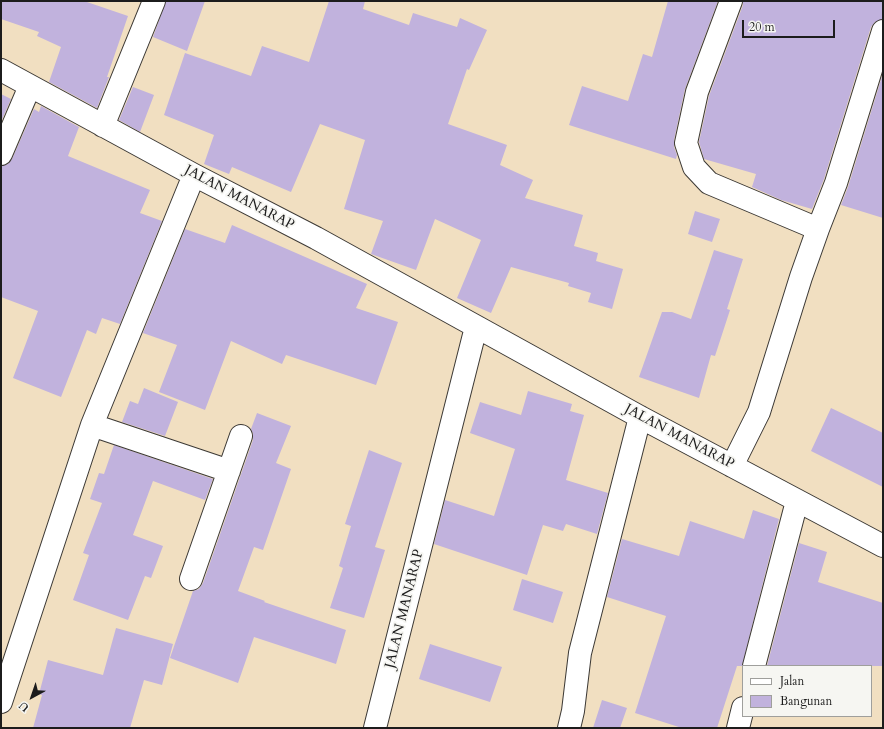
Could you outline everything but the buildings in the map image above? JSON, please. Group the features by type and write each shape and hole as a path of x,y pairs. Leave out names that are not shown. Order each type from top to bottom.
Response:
{"street":[{"path":"103,126 154,1"},
{"path":"730,1 697,92 686,143 694,167 709,183 818,229"},
{"path":"732,466 759,412 801,277 836,183 883,31"},
{"name":"JALAN MANARAP","path":"1,70 103,126 316,238 640,417 883,546"},
{"path":"1,154 30,86"},
{"path":"1,702 92,426 194,174"},
{"name":"JALAN MANARAP","path":"375,728 476,327"},
{"path":"569,728 573,711 580,653 640,417"},
{"path":"92,426 229,471"},
{"path":"191,580 241,436"},
{"path":"754,665 797,501"},
{"path":"738,728 742,712"}]}
